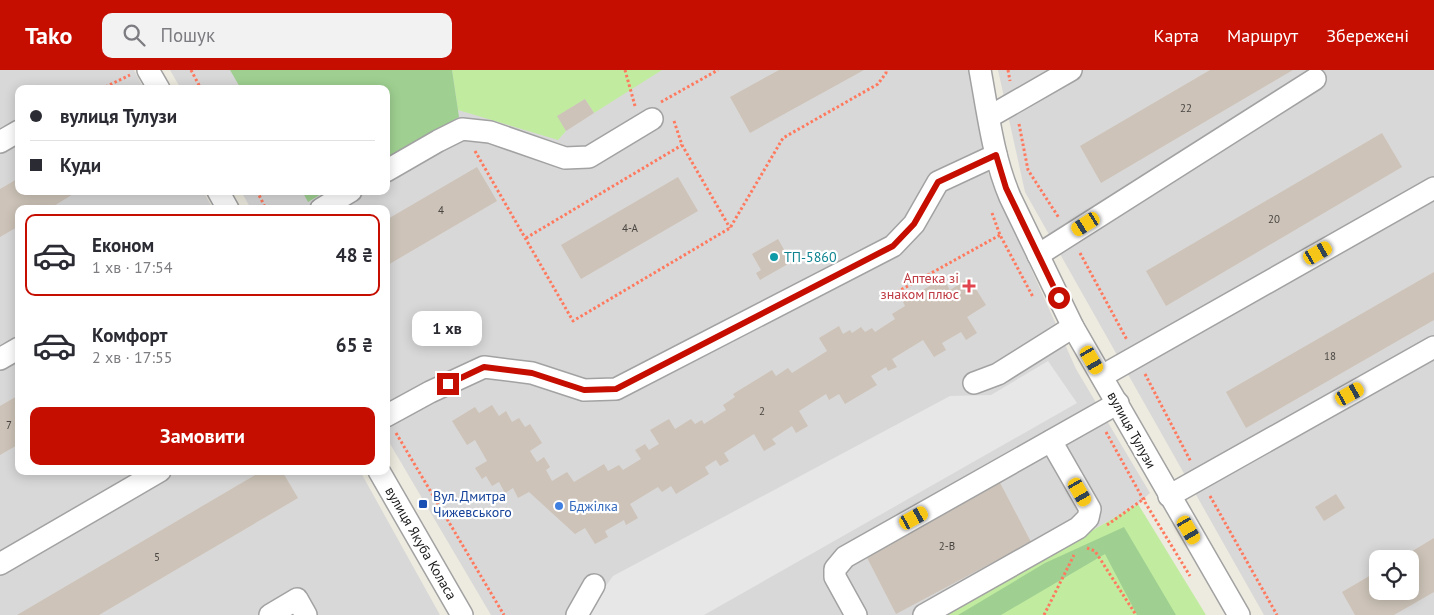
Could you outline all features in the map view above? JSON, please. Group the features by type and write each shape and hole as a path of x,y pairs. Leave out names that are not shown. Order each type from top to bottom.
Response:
{"street":[{"name":"вулиця Тулузи","path":"980,70 1002,179 1038,255 1073,327 1239,615"},
{"path":"989,117 1070,70"},
{"path":"141,71 155,85"},
{"path":"1038,255 1315,79"},
{"path":"390,169 438,140 462,129 490,132 565,158 589,157 658,118"},
{"path":"0,142 15,134"},
{"path":"390,419 430,392 484,367 532,373 584,390 616,389 893,246 914,224 938,182 996,155"},
{"path":"1102,376 1434,188"},
{"path":"328,205 344,195"},
{"path":"974,383 998,374 1073,327"},
{"path":"1166,489 1434,347"},
{"path":"0,359 15,350"},
{"path":"856,615 835,577 835,569 845,557 1118,403"},
{"path":"924,615 1078,528 1088,518 1090,509 1051,441"},
{"path":"0,564 153,475"},
{"name":"вулиця Якуба Коласа","path":"381,475 462,615"},
{"path":"577,615 594,585"},
{"path":"270,615 297,598 306,615"}],"path":[{"path":"191,70 199,85"},
{"path":"625,70 632,93 658,118 682,146 730,228"},
{"path":"658,118 656,105 718,70"},
{"path":"462,129 573,321 730,228 783,138 878,84 886,70"},
{"path":"110,85 141,71"},
{"path":"658,118 667,99"},
{"path":"526,238 682,146"},
{"path":"897,292 1000,235"},
{"path":"390,422 504,615"},
{"path":"1101,529 1138,504 1166,489"},
{"path":"1080,545 1095,551 1136,615"},
{"path":"1044,615 1075,553"}],"shaded area":[{"path":"0,70 134,70 142,85 15,85 15,195 205,195 211,205 15,205 15,475 362,475 440,615 0,615"},
{"path":"170,70 970,70 986,168 1076,369 1150,493 1138,504 946,615 491,615 390,444 390,205 249,205 243,195 390,195 390,85 179,85"},
{"path":"998,70 1434,70 1434,615 1264,615 1025,192"},
{"path":"1048,361 1077,403 704,615 585,615 613,576 950,396 991,395"}],"green space":[{"path":"230,70 452,70 459,117 390,156 390,85 239,85"},
{"path":"452,70 662,70 594,113 585,99 558,116 566,131 558,140 458,110"},
{"path":"304,195 319,195 308,202"},
{"path":"1138,504 1206,615 946,615"},
{"path":"1124,527 1176,615 1137,615 1105,554 1001,615 958,615 1045,563"}],"building":[{"path":"779,70 864,70 750,133 730,97"},
{"path":"1210,70 1293,70 1101,183 1080,146"},
{"path":"585,99 594,113 566,131 557,116"},
{"path":"1382,133 1402,167 1166,306 1146,271"},
{"path":"477,167 497,201 390,264 390,218"},
{"path":"678,177 698,211 581,279 561,245"},
{"path":"15,180 15,195 72,195 55,205 15,205 15,228 0,237 0,189"},
{"name":"ТП-5860","path":"778,239 787,255 791,253 795,260 760,280 756,273 761,270 752,254"},
{"path":"1434,272 1434,320 1246,428 1226,392"},
{"path":"943,278 950,290 969,278 986,305 967,317 977,333 966,340 961,332 942,343 946,350 934,357 923,340 892,359 897,367 888,371 886,367 871,376 877,385 845,404 839,394 829,400 826,394 799,411 808,426 796,433 792,426 772,439 776,444 764,451 754,434 724,453 729,461 720,466 716,460 705,467 709,474 676,494 671,486 662,492 658,487 630,504 638,518 626,525 624,520 605,531 608,537 595,544 585,528 575,534 529,492 518,498 513,488 505,493 499,482 492,486 486,476 482,479 475,468 487,461 475,440 467,445 452,421 475,407 479,413 492,405 499,416 506,411 512,422 519,418 525,427 530,424 542,443 530,451 537,462 544,457 550,467 546,470 552,481 567,472 574,482 604,464 608,471 619,465 623,470 641,459 635,450 645,444 649,450 659,444 650,430 669,419 675,429 691,419 695,424 702,420 704,424 726,410 723,405 735,397 733,394 772,370 776,376 788,368 792,373 827,351 819,338 839,326 843,334 850,330 852,333 861,327 865,332 872,328 875,332 895,319 892,314 905,306 903,302"},
{"path":"15,397 15,446 0,455 0,406"},
{"path":"255,475 284,475 298,498 99,615 17,615"},
{"path":"998,479 1031,542 896,614 863,550"},
{"path":"1336,494 1345,508 1324,521 1315,507"},
{"path":"1434,538 1434,592 1394,615 1355,615 1342,592 1369,576 1369,600 1419,600 1419,550 1414,550"}],"place":[{"name":"ТП-5860","path":"774,257"},
{"name":"Аптека зі знаком плюс","path":"969,286"},
{"name":"Вул. Дмитра Чижевського","path":"423,504"},
{"name":"Бджілка","path":"559,506"}],"route":[{"path":"448,384 484,367 532,373 584,390 616,389 893,246 914,224 938,182 996,155 1002,179 1059,298"}]}
